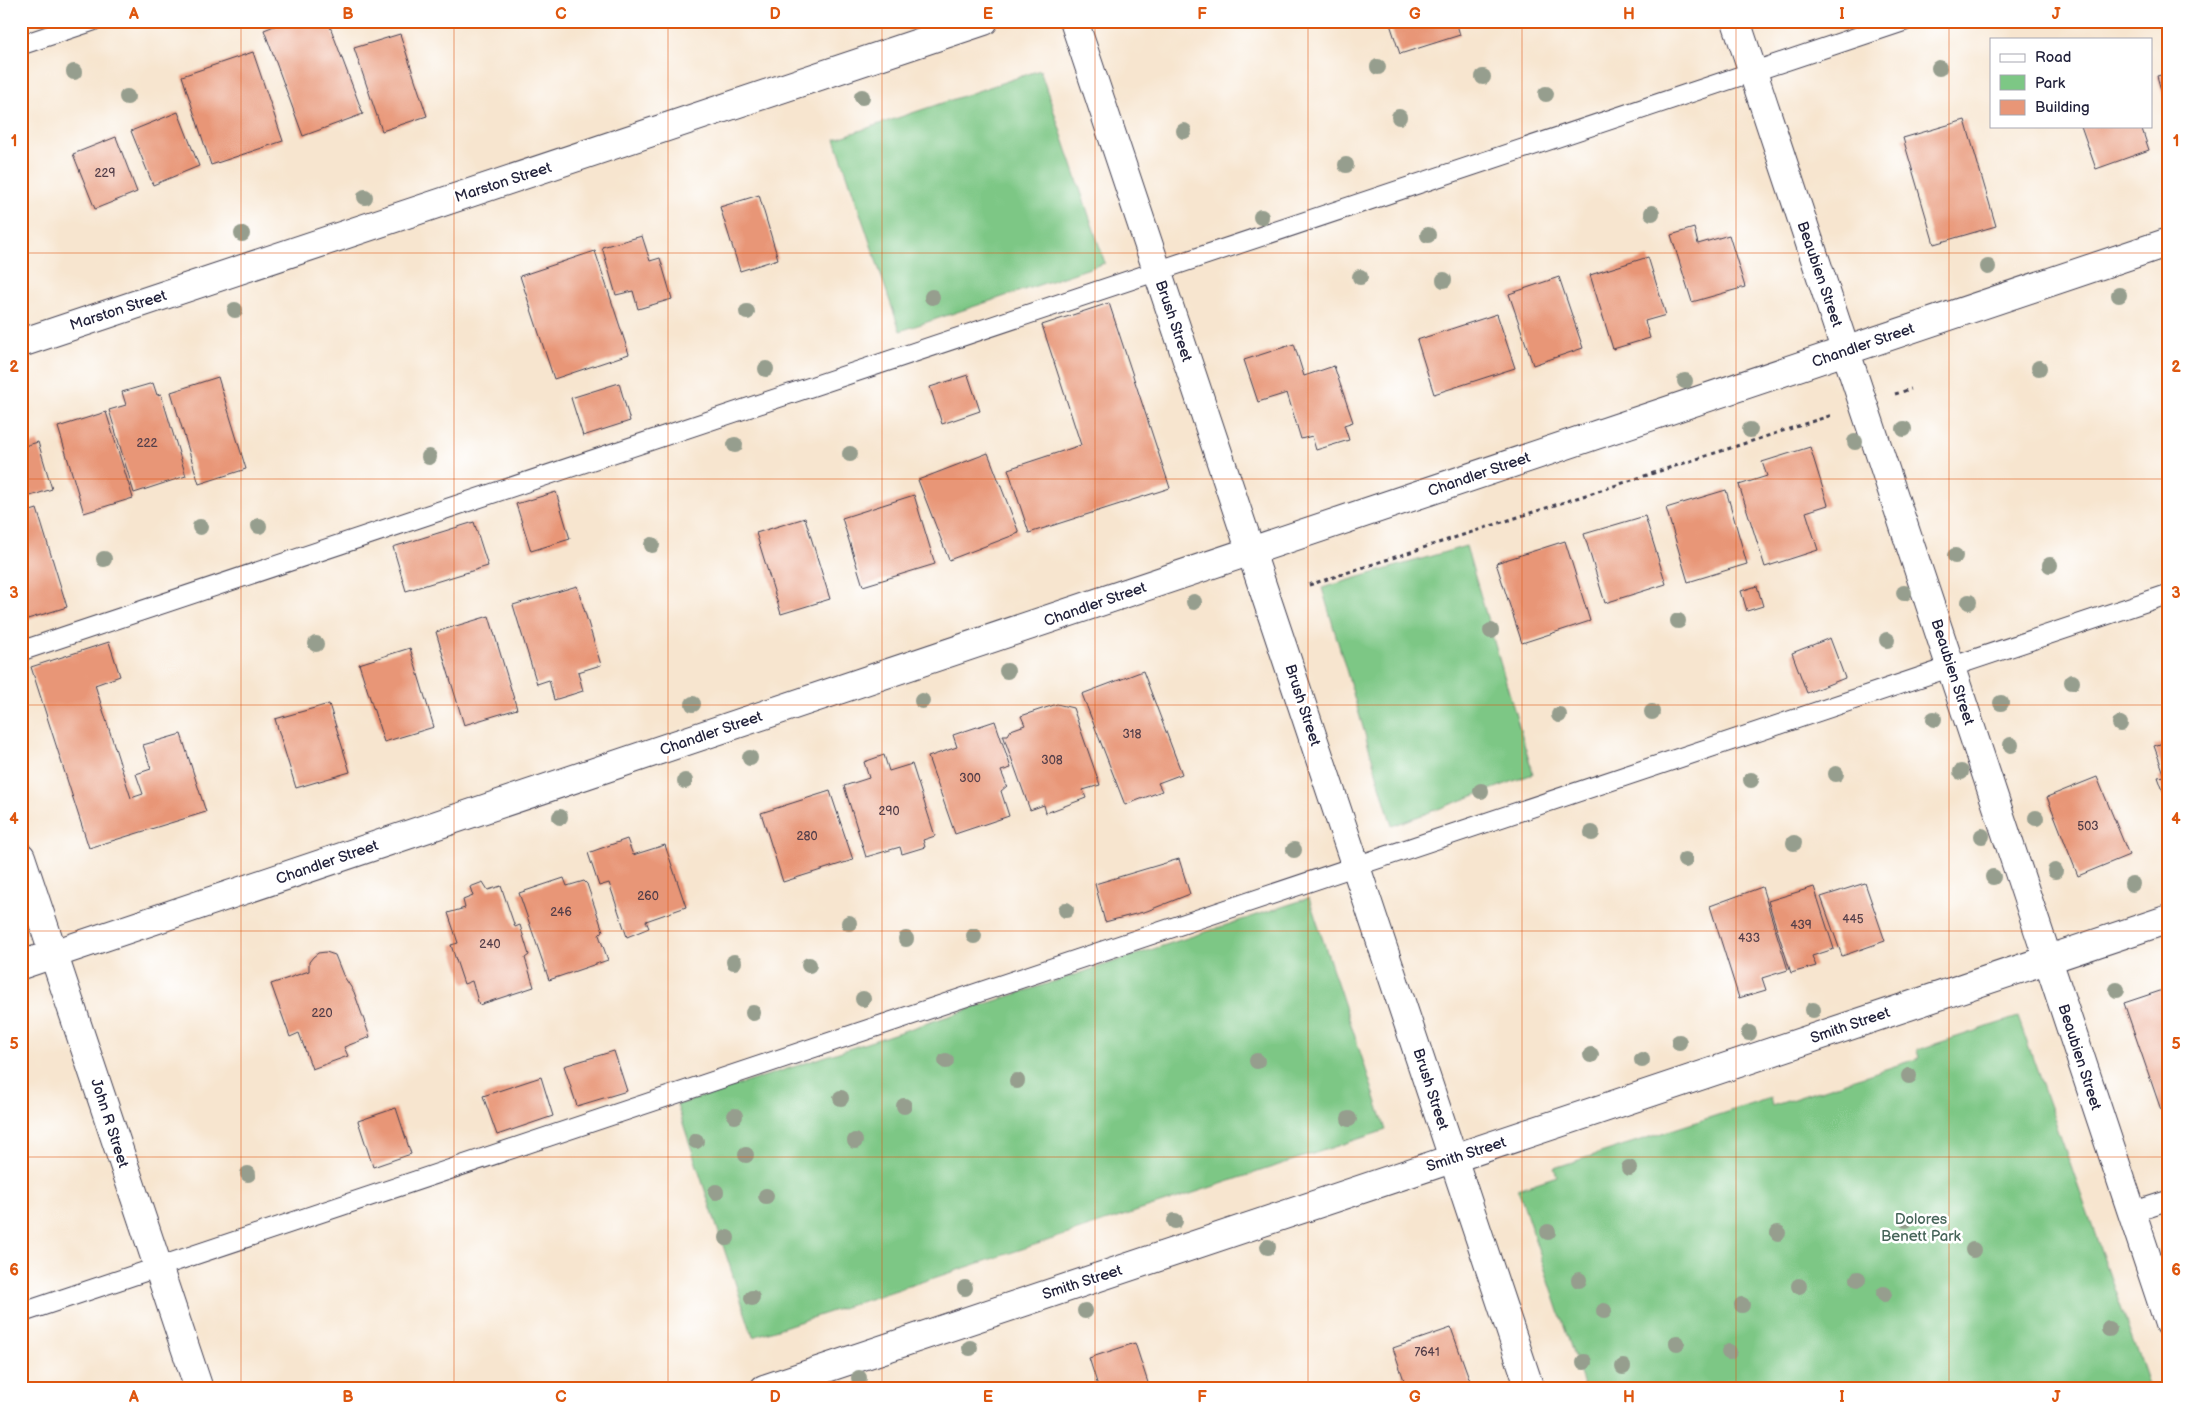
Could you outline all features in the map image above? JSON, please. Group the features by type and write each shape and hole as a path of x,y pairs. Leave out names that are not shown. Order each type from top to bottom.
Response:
{"street":[{"name":"Marston Street","path":"21,342 984,21"},
{"name":"Brush Street","path":"1074,21 1530,1389"},
{"name":"Beaubien Street","path":"1736,21 2169,1324"},
{"name":"Chandler Street","path":"21,965 2169,242"},
{"name":"John R Street","path":"21,856 199,1389"},
{"name":"Smith Street","path":"764,1389 2169,919"}],"lane":[{"path":"21,45 93,21"},
{"path":"21,651 1905,21"},
{"path":"21,1313 2169,594"},
{"path":"2132,1212 2169,1200"}],"path":[{"path":"1310,585 1911,388"}],"green space":[{"path":"1040,70 1105,263 900,331 835,139"},
{"path":"1466,546 1533,774 1392,826 1322,588"},
{"path":"1309,898 1386,1130 753,1337 677,1105"},
{"name":"Dolores Benett Park","path":"2018,1017 2150,1389 1585,1389 1518,1189 1557,1176 1554,1168 1770,1098 1772,1106 1919,1058 1917,1050"}],"building":[{"path":"287,21 328,21 363,114 303,136 264,30"},
{"path":"1389,21 1456,21 1460,35 1400,54"},
{"path":"400,34 427,116 382,131 354,48"},
{"path":"253,52 283,141 211,165 182,76"},
{"path":"2169,73 2169,114 2168,114 2157,76"},
{"path":"178,112 199,166 153,185 131,131"},
{"path":"1965,120 1996,226 1934,244 1903,138"},
{"path":"2082,128 2142,128 2149,150 2096,169"},
{"path":"116,137 137,192 95,209 73,154"},
{"path":"759,195 778,259 740,271 720,207"},
{"path":"1694,228 1698,244 1729,235 1745,287 1692,302 1671,235"},
{"path":"642,236 650,261 660,258 672,299 638,309 633,291 616,295 602,247"},
{"path":"595,251 629,354 554,379 520,276"},
{"path":"1648,257 1666,315 1645,321 1650,338 1613,349 1590,275"},
{"path":"1559,277 1583,348 1533,365 1509,294"},
{"path":"1109,303 1170,488 1029,533 1008,469 1081,445 1042,325"},
{"path":"1497,314 1515,368 1434,394 1417,340"},
{"path":"1294,344 1304,376 1334,366 1353,422 1344,425 1349,440 1316,450 1312,436 1301,439 1287,393 1258,402 1244,360"},
{"path":"968,375 980,411 942,424 930,387"},
{"path":"218,377 246,469 199,484 171,392"},
{"path":"153,383 157,395 161,394 186,476 134,493 109,410 126,405 122,392"},
{"path":"619,383 630,421 583,436 571,398"},
{"path":"106,412 133,498 84,513 58,427"},
{"path":"38,442 52,489 21,499 21,447"},
{"path":"1810,447 1828,505 1806,512 1818,550 1765,567 1739,485 1767,476 1762,462"},
{"path":"988,453 1019,533 949,560 918,480"},
{"path":"1726,490 1747,564 1688,582 1666,508"},
{"path":"556,492 570,539 531,551 516,504"},
{"path":"914,495 935,564 863,586 842,518"},
{"path":"37,509 67,607 21,621 21,514"},
{"path":"1645,516 1666,584 1605,603 1584,534"},
{"path":"805,518 830,599 781,614 756,533"},
{"path":"474,522 488,566 406,591 393,547"},
{"path":"1565,541 1590,621 1522,643 1496,563"},
{"path":"577,586 601,665 578,672 583,691 554,700 549,680 537,684 513,605"},
{"path":"1757,586 1763,606 1747,611 1741,591"},
{"path":"489,616 517,709 464,725 436,632"},
{"path":"1830,638 1845,678 1807,693 1792,653"},
{"path":"109,642 120,676 95,685 131,798 143,794 136,774 151,769 143,745 181,734 206,812 89,848 31,667"},
{"path":"410,648 434,727 384,742 359,664"},
{"path":"1143,671 1182,774 1158,783 1162,791 1125,805 1082,694"},
{"path":"329,704 350,772 296,788 275,719"},
{"path":"1057,704 1073,708 1100,785 1083,790 1086,798 1046,813 1044,805 1030,810 1003,735 1008,735 1011,730 1025,725 1021,716"},
{"path":"995,721 1011,768 1001,771 1007,786 1001,791 1009,816 955,834 928,757 957,747 953,735"},
{"path":"2169,741 2169,807 2158,777 2165,776 2154,746"},
{"path":"884,755 889,771 912,764 935,836 923,840 925,847 902,854 900,847 866,857 844,786 869,778 864,762"},
{"path":"2097,777 2129,855 2078,876 2047,797"},
{"path":"830,791 853,860 783,882 761,813"},
{"path":"627,839 633,855 665,845 686,907 646,921 649,928 627,937 609,883 599,886 588,853"},
{"path":"1179,859 1190,894 1147,911 1105,922 1095,884"},
{"path":"564,878 567,886 584,881 587,884 603,931 599,935 608,960 549,980 519,893"},
{"path":"483,882 488,890 501,886 515,927 520,925 529,955 525,958 534,987 479,1005 472,981 464,984 451,945 458,943 448,913 465,908 463,900 473,896 470,887"},
{"path":"1865,883 1885,941 1842,956 1821,897"},
{"path":"1762,887 1788,970 1762,978 1766,990 1739,998 1710,906"},
{"path":"1814,887 1834,949 1812,956 1816,966 1791,973 1768,901"},
{"path":"326,952 335,955 343,975 354,992 370,1037 344,1047 348,1056 312,1069 299,1033 290,1037 271,984 309,971 309,962 313,957 318,953"},
{"path":"2169,988 2169,1108 2161,1110 2124,1003"},
{"path":"614,1051 627,1091 577,1106 564,1066"},
{"path":"541,1077 553,1116 497,1135 483,1096"},
{"path":"396,1108 411,1154 373,1167 358,1121"},
{"path":"1451,1328 1473,1389 1407,1389 1393,1348"},
{"path":"1135,1343 1150,1389 1099,1389 1089,1358"}]}
